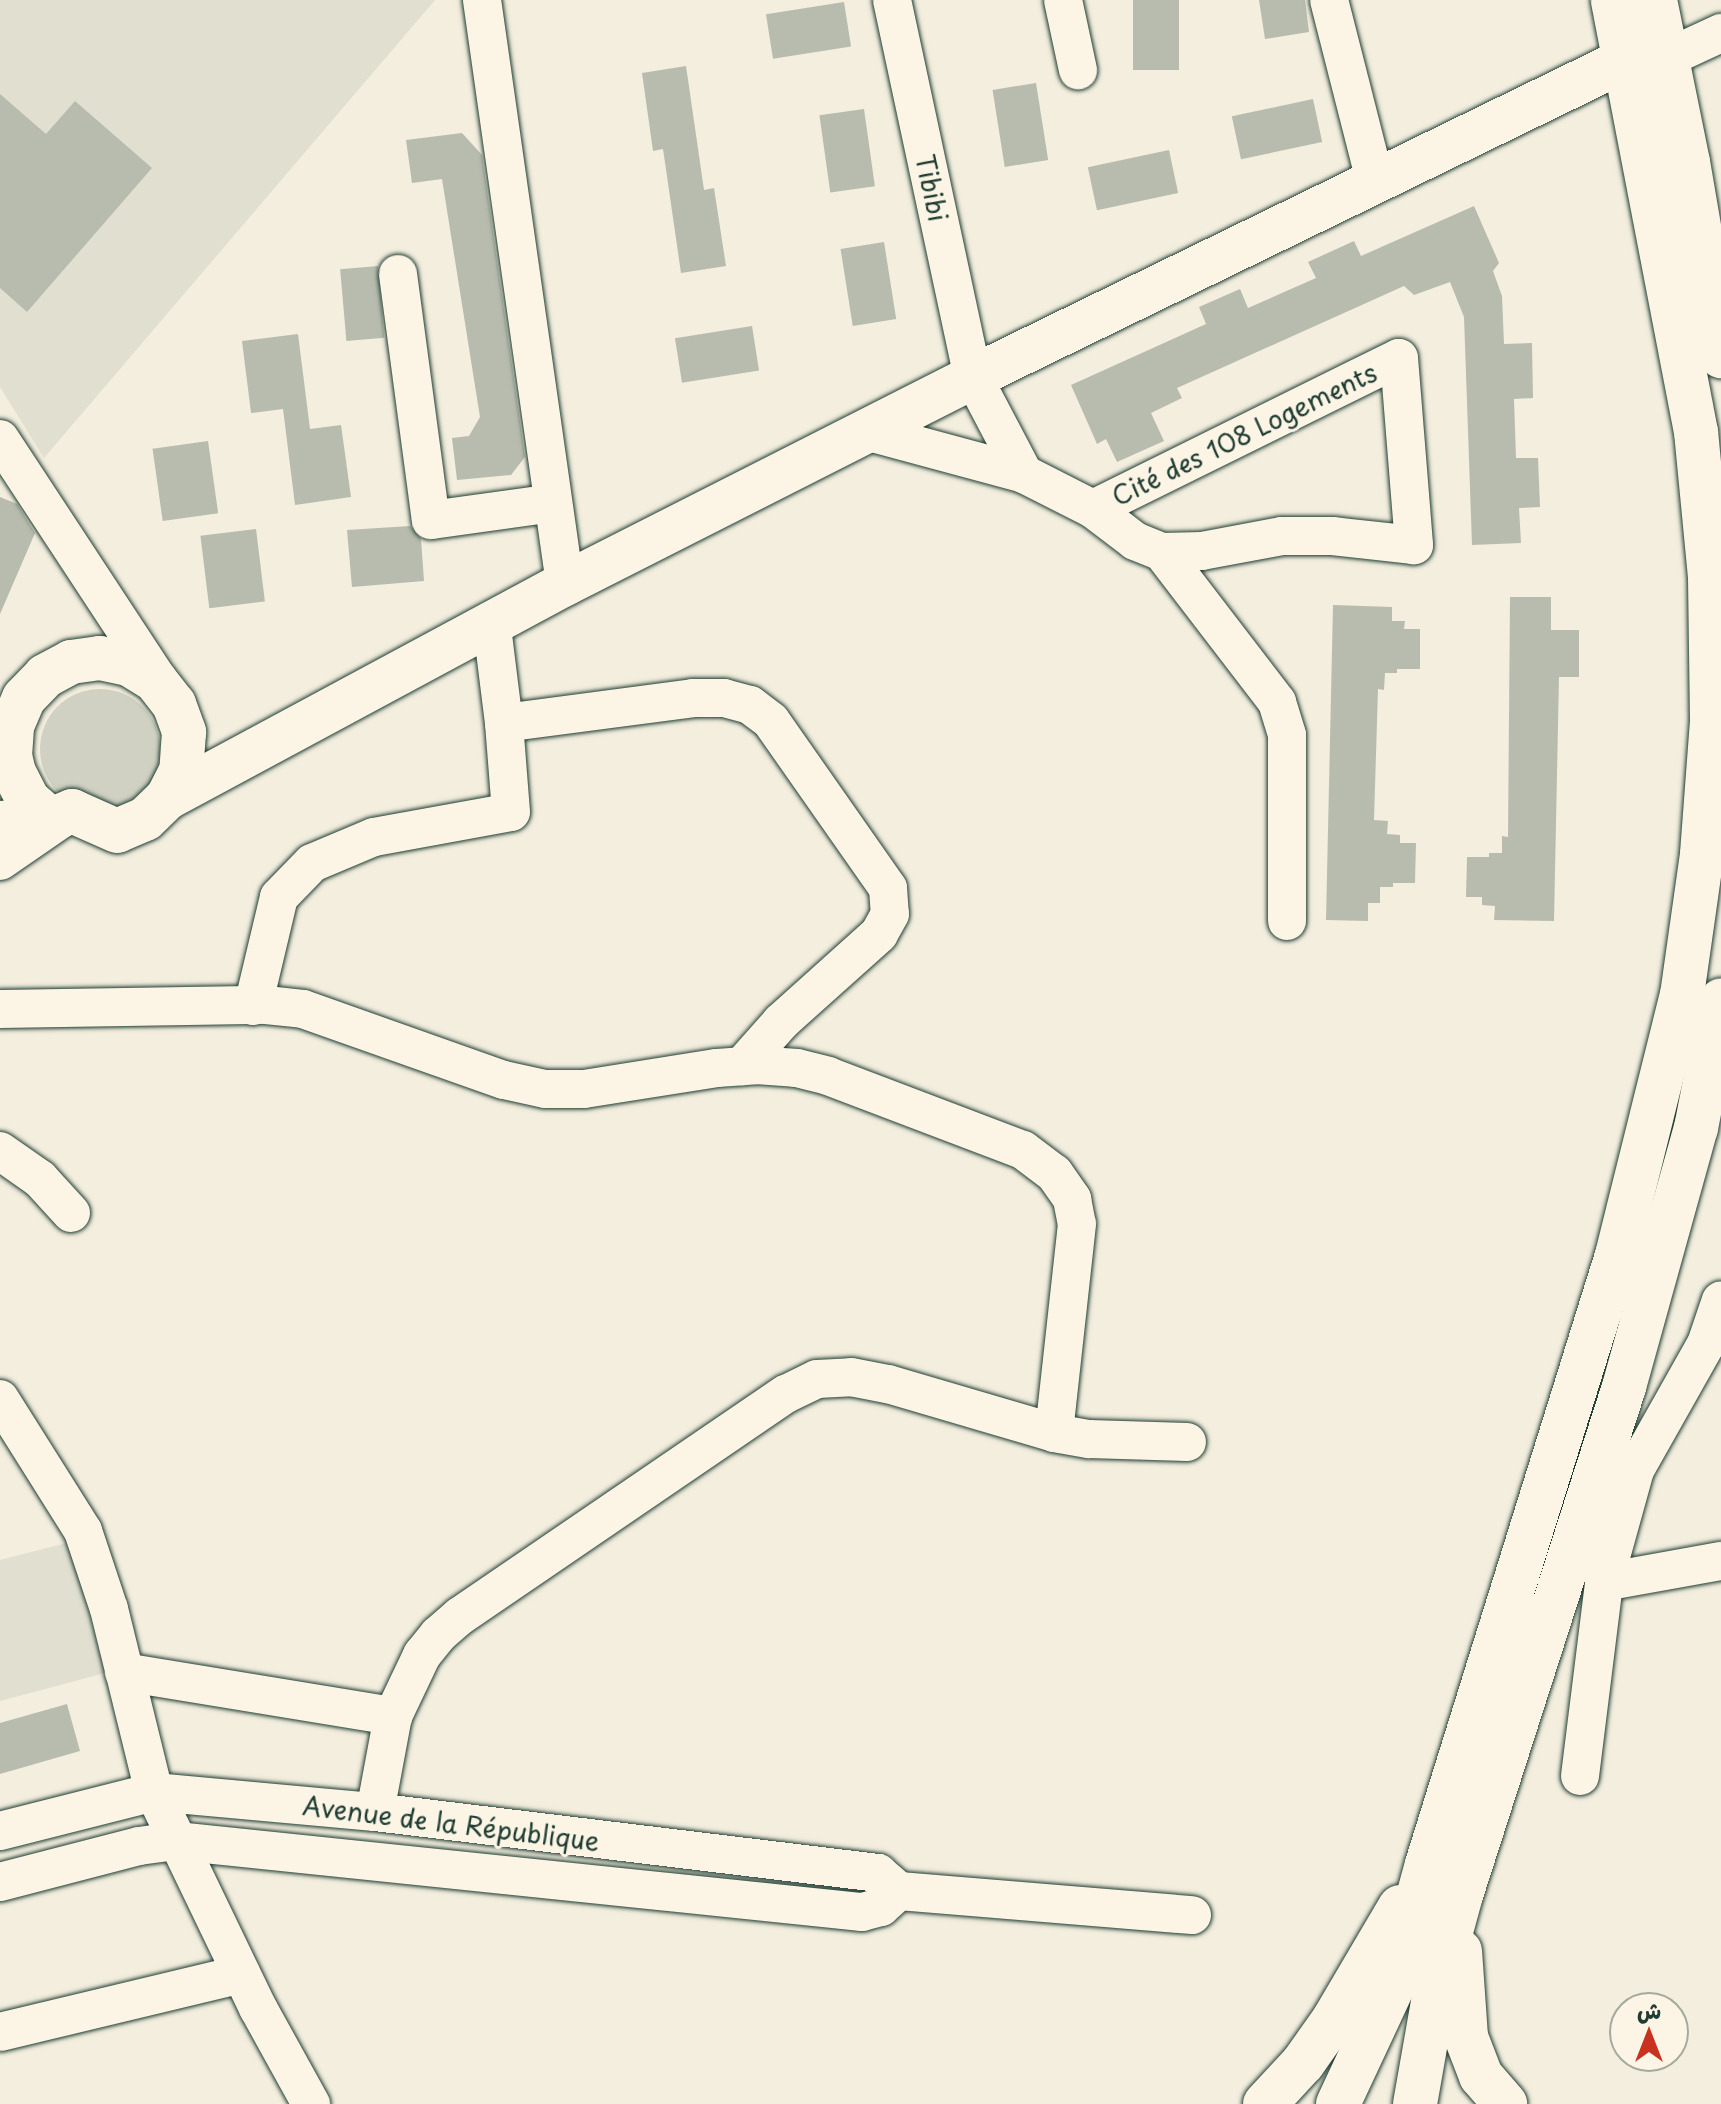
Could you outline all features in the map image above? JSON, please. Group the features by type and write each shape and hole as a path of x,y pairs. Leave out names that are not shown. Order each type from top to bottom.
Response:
{"main road":[{"path":"1613,0 1646,59 1721,356"},
{"path":"1338,2104 1394,1984 1427,1864 1617,1255 1682,995 1702,854 1712,721 1710,577 1697,446 1646,59 1655,0"},
{"path":"167,798 181,771 184,732 174,704 155,680 129,664 100,658 71,662 45,676 24,698 12,726 10,756 14,773 28,800 62,815 117,831 145,819 167,798 492,627 565,584 865,431 1375,181 1646,59"},
{"path":"0,823 62,815"},
{"path":"1415,2104 1435,1990 1461,1895 1624,1387 1696,1128 1721,1000"},
{"path":"1265,2104 1303,2063 1334,2019 1427,1864"},
{"path":"1461,1895 1460,1982 1466,2037 1481,2076 1505,2104"}],"street":[{"path":"482,0 565,584"},
{"name":"Tibibi","path":"892,0 973,377"},
{"path":"1063,0 1078,70"},
{"path":"1329,0 1375,181"},
{"path":"1646,59 1721,33"},
{"path":"398,274 431,520 553,503"},
{"name":"Cité des 108 Logements","path":"865,431 1024,474 1093,509 1135,541 1162,552 1202,551 1282,536 1332,536 1414,545 1399,358 1093,509"},
{"path":"973,377 1024,474"},
{"path":"0,439 174,704"},
{"path":"1162,552 1277,702 1287,735 1287,921"},
{"path":"253,1006 279,897 292,880 312,863 374,837 511,812 492,627"},
{"path":"504,723 693,698 724,698 750,705 771,721 888,888 890,914 879,934 781,1022 742,1066"},
{"path":"0,861 62,815"},
{"path":"0,1009 253,1006 303,1009 491,1076 545,1089 584,1089 742,1066 797,1068 828,1076 1023,1150 1054,1173 1072,1199 1077,1224 1054,1433"},
{"path":"0,1151 40,1179 71,1213"},
{"path":"1580,1776 1604,1582 1635,1470 1713,1343 1721,1300"},
{"path":"375,1812 393,1716 422,1655 460,1616 786,1394 817,1379 851,1377 888,1384 1054,1433 1089,1439 1187,1442"},
{"path":"0,1399 83,1531 124,1672 154,1792 241,1974 311,2104"},
{"path":"1604,1582 1721,1561"},
{"path":"124,1672 393,1716"},
{"name":"Avenue de la République","path":"0,1831 154,1792 375,1812 878,1873 899,1891 1192,1915"},
{"name":"Avenue de la République","path":"0,1882 139,1846 176,1841 862,1912 881,1907 899,1891"},
{"path":"0,2032 241,1974"}],"shaded area":[{"path":"0,0 435,0 44,458 0,387"},
{"path":"100,689 123,693 143,706 156,726 160,749 156,772 143,792 123,805 100,809 77,805 57,792 44,772 40,749 44,726 57,706 77,693"},
{"path":"70,1542 105,1673 0,1701 0,1560"}],"building":[{"path":"1133,0 1179,0 1179,70 1133,70"},
{"path":"1259,0 1305,0 1309,32 1265,39"},
{"path":"844,2 851,46 773,59 766,14"},
{"path":"686,66 704,190 714,188 726,266 681,273 663,149 653,151 642,73"},
{"path":"1036,83 1048,160 1005,167 993,90"},
{"path":"0,94 46,134 75,101 152,168 27,312 0,288"},
{"path":"1313,99 1322,142 1241,159 1232,116"},
{"path":"864,109 875,186 830,193 819,115"},
{"path":"462,133 482,155 525,457 511,475 457,480 452,438 469,436 480,417 442,179 412,183 406,140"},
{"path":"1169,150 1178,193 1097,210 1088,167"},
{"path":"1474,206 1499,263 1493,271 1502,296 1504,344 1532,343 1533,398 1514,399 1516,458 1538,458 1540,507 1519,508 1521,543 1472,545 1464,317 1450,282 1414,295 1404,286 1177,388 1182,398 1151,413 1164,441 1117,462 1106,439 1097,444 1071,385 1206,324 1199,307 1240,289 1248,308 1316,278 1308,262 1354,241 1361,256"},
{"path":"884,242 896,319 853,326 841,249"},
{"path":"378,266 384,338 346,341 340,269"},
{"path":"752,326 759,370 682,383 675,338"},
{"path":"298,334 310,429 341,425 351,497 295,505 283,409 251,413 242,341"},
{"path":"208,441 218,513 163,521 153,449"},
{"path":"0,497 17,504 35,533 0,614"},
{"path":"410,526 421,539 424,581 352,587 347,530"},
{"path":"256,529 265,601 209,608 200,536"},
{"path":"1510,597 1551,597 1551,630 1579,630 1579,677 1559,677 1554,921 1494,920 1495,906 1482,905 1482,897 1466,897 1467,857 1489,857 1489,853 1502,853 1502,836 1508,837"},
{"path":"1333,605 1392,607 1392,621 1405,621 1404,629 1420,629 1420,669 1397,669 1397,673 1385,673 1384,690 1378,689 1374,820 1388,821 1387,834 1400,835 1400,843 1416,843 1415,883 1393,883 1393,887 1380,887 1380,903 1368,903 1368,921 1326,920"},
{"path":"67,1704 80,1751 0,1774 0,1723"}]}
